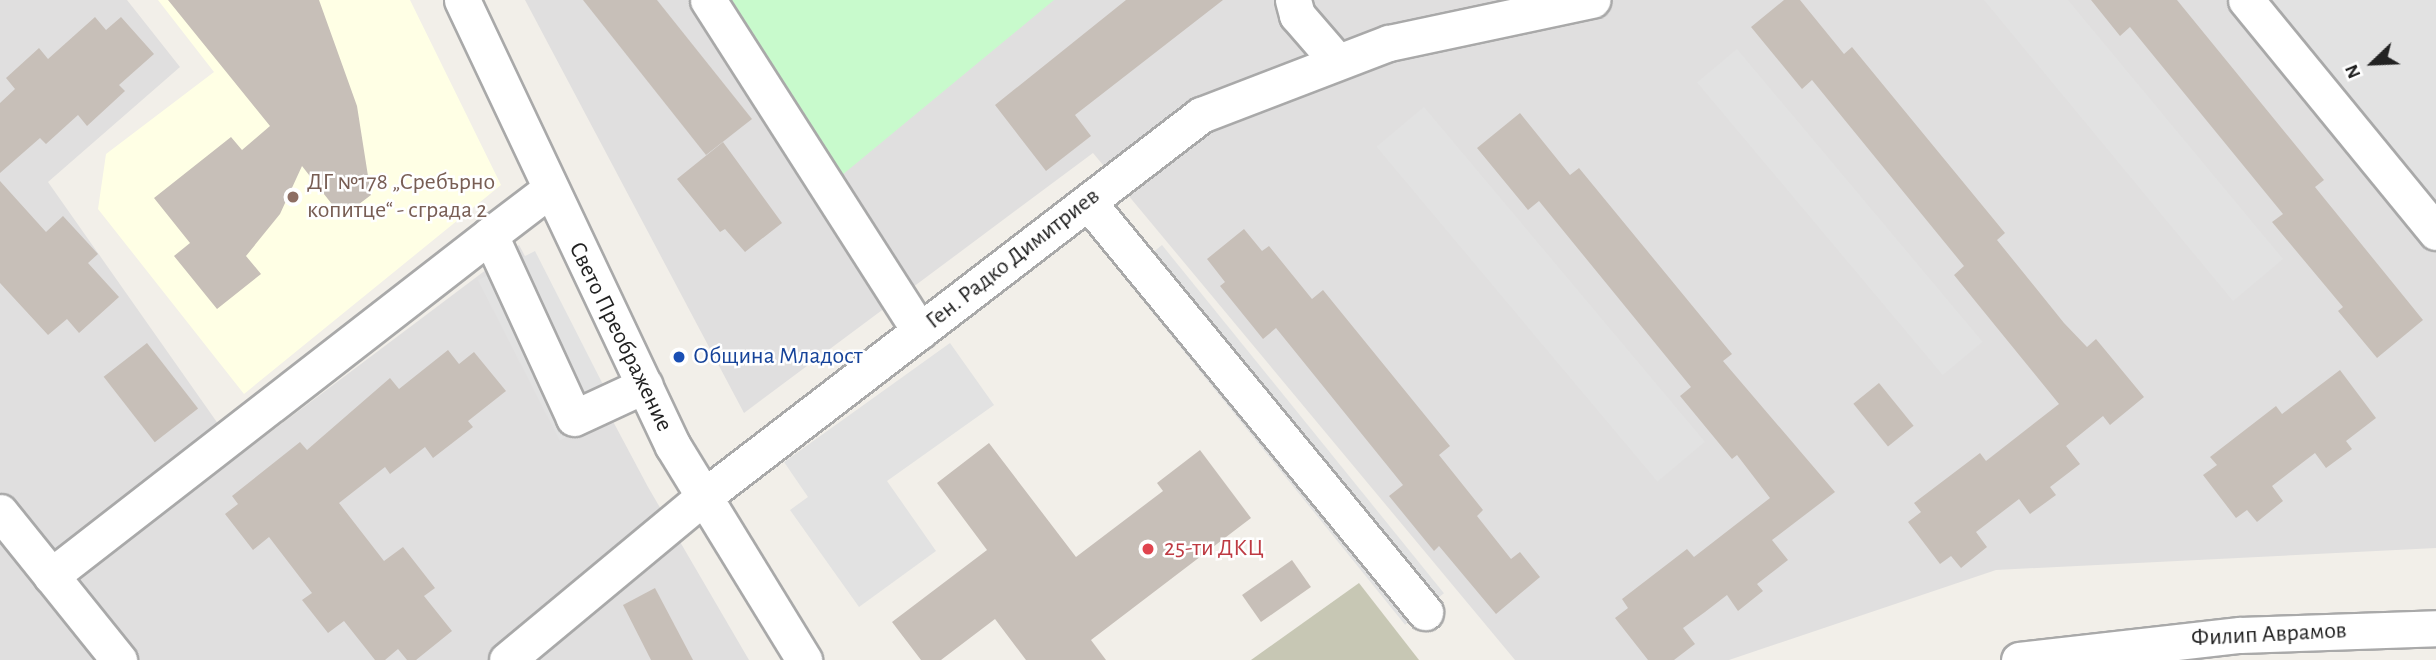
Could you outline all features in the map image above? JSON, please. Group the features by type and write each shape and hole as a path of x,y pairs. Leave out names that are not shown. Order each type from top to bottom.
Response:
{"street":[{"name":"Свето Преображение","path":"462,0 549,190 702,498 804,660"},
{"path":"708,0 830,185 919,331"},
{"path":"1293,0 1297,16 1336,60"},
{"name":"Ген. Радко Димитриев","path":"507,660 702,498 1201,115 1336,60 1390,43 1592,0"},
{"path":"2246,0 2436,232"},
{"path":"51,576 549,190"},
{"path":"1088,202 1425,612"},
{"path":"490,235 574,418 645,385"},
{"path":"0,512 119,660"},
{"name":"Филип Аврамов","path":"2019,660 2240,635 2436,628"}],"shaded area":[{"path":"0,0 127,0 180,67 48,182 240,455 519,245 648,487 749,660 0,660"},
{"name":"ДГ №178 „Сребърно копитце“ - сграда 2","path":"158,0 410,0 501,185 244,394 98,209 106,154 214,72"},
{"path":"525,0 2436,0 2436,548 1996,570 1729,660 1515,660 1093,153 744,413"},
{"path":"1984,0 2068,0 2283,259 2233,301"},
{"path":"2246,0 2436,0 2436,213"},
{"path":"1737,49 1983,342 1943,375 1697,82"},
{"path":"1424,107 1705,442 1657,482 1377,147"},
{"path":"1162,245 1444,593 1405,625 1123,276"},
{"path":"535,251 617,411 560,440 478,280"},
{"path":"950,343 994,405 887,481 936,551 859,607 790,510 808,497 784,462"},
{"path":"1359,583 1419,660 1251,660"}],"green space":[{"path":"708,0 1054,0 830,185"}],"building":[{"path":"168,0 319,0 357,106 371,195 342,217 302,166 280,214 246,256 261,274 217,309 174,256 190,243 154,198 231,137 242,150 270,126"},
{"path":"583,0 657,0 752,119 706,155"},
{"path":"1126,0 1223,0 1075,115 1091,136 1046,171 995,105"},
{"path":"1784,0 1800,0 1844,54 1852,47 2005,233 1997,240 2064,323 2087,347 2096,339 2144,397 2110,425 2103,416 2066,446 2080,464 2050,487 2056,495 2030,514 2019,499 1976,532 1987,547 1961,568 1951,556 1940,564 1908,522 1921,512 1914,503 1980,453 1986,461 2059,404 1954,275 1964,266 1812,80 1802,89 1751,27"},
{"path":"2091,0 2177,0 2324,180 2315,187 2423,320 2377,358 2338,311 2343,307 2272,222 2283,214 2130,27 2120,36"},
{"path":"95,17 106,30 121,17 154,54 119,85 125,91 87,126 78,115 46,144 40,138 0,173 0,103 15,89 6,78 39,48 48,59"},
{"path":"1520,113 1570,175 1579,168 1732,354 1723,361 1835,492 1772,540 1788,560 1757,584 1763,591 1738,611 1727,595 1683,628 1695,644 1674,660 1648,660 1615,618 1628,608 1622,599 1687,549 1694,557 1770,498 1737,455 1732,459 1680,396 1691,387 1539,201 1528,210 1477,148"},
{"path":"723,142 782,223 745,252 725,229 720,232 677,179"},
{"path":"0,181 46,232 63,216 98,254 88,263 119,297 79,333 67,319 48,335 0,283"},
{"path":"1244,229 1262,251 1269,246 1312,299 1323,290 1450,446 1439,455 1483,510 1477,516 1511,559 1520,552 1540,577 1496,614 1439,546 1434,551 1389,496 1403,485 1276,328 1263,339 1220,286 1225,282 1207,259"},
{"path":"147,343 198,408 155,442 104,377"},
{"path":"448,350 459,364 474,352 506,391 468,421 473,427 433,458 425,447 390,474 385,467 339,503 384,561 403,547 435,588 424,596 452,631 416,660 407,660 398,649 385,660 375,660 344,621 328,633 302,600 312,593 269,537 253,550 225,514 238,504 232,496 300,442 307,450 390,378 399,389"},
{"path":"2340,370 2376,418 2346,441 2352,449 2326,468 2315,453 2272,486 2283,501 2257,522 2247,510 2236,518 2203,475 2217,465 2210,457 2276,406 2282,414"},
{"path":"1879,383 1914,426 1888,447 1853,404"},
{"name":"25-ти ДКЦ","path":"989,443 1076,557 1163,491 1157,483 1200,450 1251,518 1091,640 1106,660 1026,660 995,619 941,660 921,660 892,622 987,550 937,483"},
{"path":"1292,560 1311,587 1261,622 1242,595"},
{"path":"655,588 693,660 651,660 623,605"}],"place":[{"name":"ДГ №178 „Сребърно копитце“ - сграда 2","path":"293,197"},
{"name":"Община Младост","path":"679,357"},
{"name":"25-ти ДКЦ","path":"1148,549"}]}
